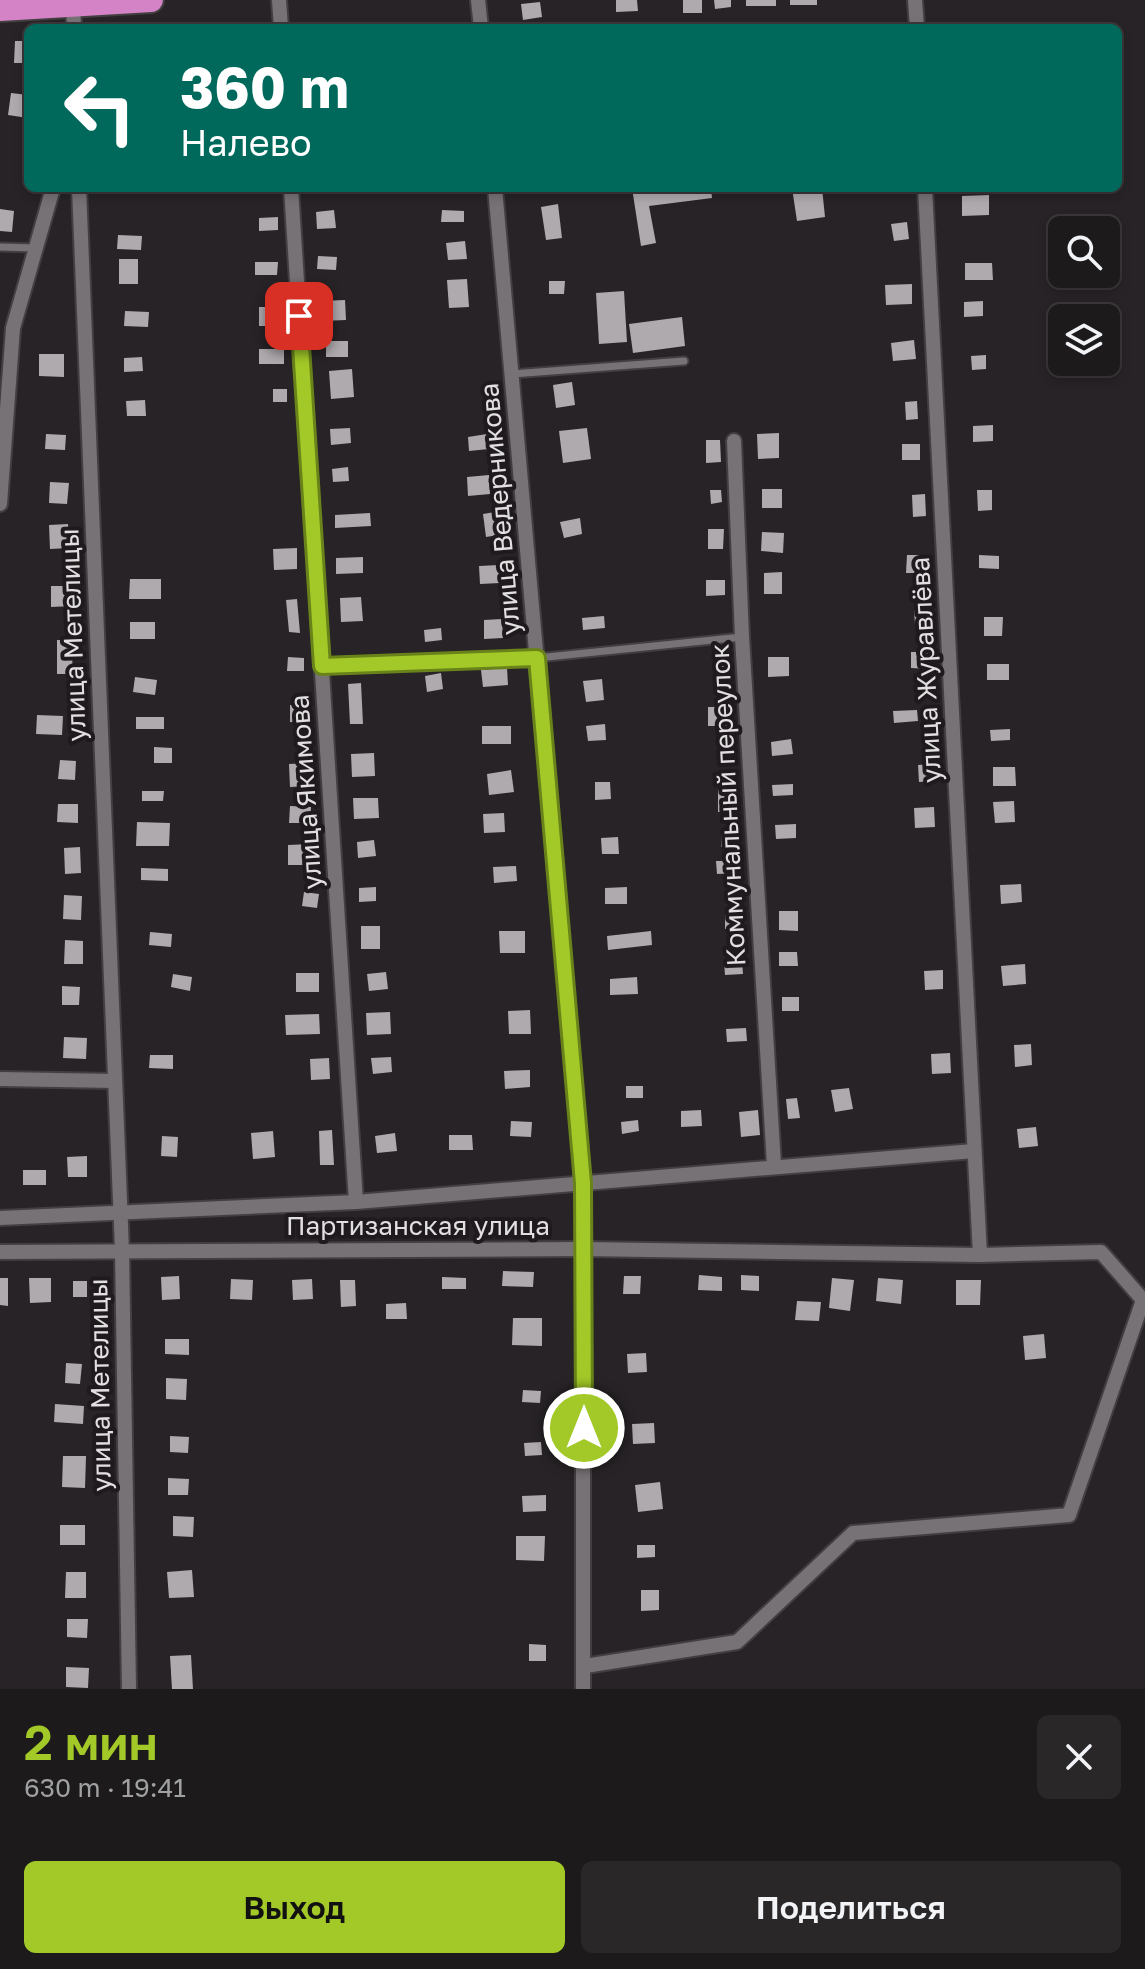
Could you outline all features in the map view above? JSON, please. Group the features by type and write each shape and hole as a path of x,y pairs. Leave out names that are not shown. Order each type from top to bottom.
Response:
{"highway":[{"path":"0,9 73,11 151,0"}],"street":[{"path":"279,0 281,24"},
{"path":"478,0 481,24"},
{"path":"915,0 917,24"},
{"path":"0,504 13,328 52,192"},
{"name":"улица Метелицы","path":"79,192 122,1250 129,1689"},
{"name":"улица Якимова","path":"291,192 356,1202"},
{"name":"улица Ведерникова","path":"495,192 583,1183 583,1689"},
{"name":"улица Журавлёва","path":"925,192 980,1255"},
{"name":"Коммунальный переулок","path":"734,441 742,637 774,1165"},
{"path":"0,1079 115,1081"},
{"name":"Партизанская улица","path":"0,1218 356,1202 774,1165 974,1151"},
{"name":"Партизанская улица","path":"0,1252 583,1249 980,1255 1101,1252 1143,1300 1069,1515 853,1533 737,1642 585,1666"}],"lane":[{"path":"0,247 36,248"},
{"path":"512,374 684,361"},
{"path":"322,666 537,658 742,637"}],"building":[{"path":"616,0 637,0 638,11 616,12"},
{"path":"683,0 702,0 702,13 683,13"},
{"path":"714,0 731,0 731,7 715,9"},
{"path":"746,0 776,0 776,6 746,6"},
{"path":"790,0 817,0 817,5 790,5"},
{"path":"540,2 542,17 523,20 521,4"},
{"path":"15,41 24,41 24,63 14,63"},
{"path":"11,93 24,95 24,117 8,115"},
{"path":"633,192 711,192 712,198 649,206 656,243 641,246"},
{"path":"793,192 822,192 825,217 797,221"},
{"path":"989,195 989,215 962,216 962,196"},
{"path":"558,204 562,238 546,240 541,207"},
{"path":"0,209 14,211 12,232 0,231"},
{"path":"334,210 336,228 317,229 316,212"},
{"path":"442,210 464,211 464,222 441,222"},
{"path":"278,217 278,230 259,231 259,218"},
{"path":"907,222 909,239 894,241 891,224"},
{"path":"118,235 142,236 141,250 117,249"},
{"path":"465,241 467,259 448,260 446,243"},
{"path":"318,256 337,257 336,270 317,269"},
{"path":"119,259 138,259 138,284 119,284"},
{"path":"255,262 278,262 277,275 255,275"},
{"path":"965,263 992,263 993,280 965,280"},
{"path":"467,279 469,307 449,308 447,280"},
{"path":"549,281 565,281 564,294 549,294"},
{"path":"912,284 912,304 886,305 885,285"},
{"path":"624,291 627,342 599,344 596,293"},
{"path":"345,300 346,320 321,321 321,301"},
{"path":"983,301 983,316 964,317 964,302"},
{"path":"259,307 281,307 281,326 259,326"},
{"path":"125,311 149,312 148,327 124,326"},
{"path":"682,317 685,346 633,353 629,324"},
{"path":"914,340 916,359 893,361 891,343"},
{"path":"326,341 348,341 348,357 326,357"},
{"path":"259,349 284,349 284,364 259,364"},
{"path":"39,354 64,354 64,377 39,376"},
{"path":"986,355 986,369 972,370 971,356"},
{"path":"142,357 143,371 124,372 124,358"},
{"path":"352,369 354,397 331,399 329,371"},
{"path":"572,382 575,405 556,408 553,385"},
{"path":"273,389 287,389 287,402 273,402"},
{"path":"145,400 146,416 127,416 126,401"},
{"path":"917,401 918,419 906,420 905,402"},
{"path":"993,425 993,441 973,442 973,426"},
{"path":"350,428 351,443 331,445 330,429"},
{"path":"587,428 591,459 563,463 559,431"},
{"path":"779,433 779,458 758,459 757,434"},
{"path":"46,434 66,435 65,450 45,449"},
{"path":"487,434 489,449 469,451 468,437"},
{"path":"706,440 720,440 721,462 706,463"},
{"path":"902,444 920,444 920,460 902,460"},
{"path":"348,467 349,481 333,482 332,469"},
{"path":"489,475 490,494 468,496 467,477"},
{"path":"50,482 69,483 67,504 49,503"},
{"path":"762,489 782,489 782,508 762,508"},
{"path":"710,490 721,490 722,502 711,504"},
{"path":"977,490 992,490 992,510 978,511"},
{"path":"925,494 926,516 913,517 912,495"},
{"path":"495,512 498,535 486,537 483,514"},
{"path":"370,513 371,526 335,528 335,515"},
{"path":"580,518 582,534 564,538 560,522"},
{"path":"68,524 69,548 50,549 49,525"},
{"path":"708,529 724,529 723,549 708,549"},
{"path":"762,532 784,533 783,553 761,551"},
{"path":"297,548 297,569 274,570 273,549"},
{"path":"907,555 924,555 924,573 906,573"},
{"path":"979,555 999,556 999,569 979,568"},
{"path":"363,557 363,573 336,574 336,558"},
{"path":"499,565 500,583 480,584 479,566"},
{"path":"782,572 782,594 764,594 764,573"},
{"path":"130,579 161,579 161,599 129,599"},
{"path":"706,580 725,580 725,595 706,596"},
{"path":"51,586 72,586 72,606 51,607"},
{"path":"361,597 363,621 341,622 340,598"},
{"path":"297,599 300,633 289,632 286,600"},
{"path":"914,610 929,610 929,625 915,625"},
{"path":"604,616 605,628 583,630 582,618"},
{"path":"984,617 1003,617 1002,636 984,636"},
{"path":"502,619 503,638 484,639 484,620"},
{"path":"130,622 155,622 155,639 130,639"},
{"path":"441,628 442,640 425,642 424,630"},
{"path":"57,640 73,640 72,674 57,674"},
{"path":"714,650 728,650 730,683 716,684"},
{"path":"911,652 928,652 928,669 911,668"},
{"path":"288,657 304,658 304,671 287,671"},
{"path":"768,657 789,657 789,676 768,677"},
{"path":"987,664 1009,664 1009,680 987,680"},
{"path":"507,668 508,685 483,687 481,670"},
{"path":"441,673 443,689 427,692 425,676"},
{"path":"135,677 157,680 155,695 133,692"},
{"path":"602,679 604,700 586,702 583,681"},
{"path":"361,683 363,724 350,724 348,684"},
{"path":"290,705 306,705 305,723 290,722"},
{"path":"708,707 730,707 730,726 708,726"},
{"path":"917,710 918,721 894,723 893,711"},
{"path":"37,715 63,716 62,735 36,734"},
{"path":"136,717 164,717 164,729 136,729"},
{"path":"605,724 606,740 588,741 586,726"},
{"path":"482,726 511,726 511,744 482,744"},
{"path":"1010,729 1010,740 991,741 990,730"},
{"path":"791,739 793,754 772,756 771,742"},
{"path":"154,747 172,748 172,763 154,763"},
{"path":"733,749 734,761 720,762 719,750"},
{"path":"374,753 375,776 352,777 351,754"},
{"path":"60,760 76,761 75,780 58,779"},
{"path":"308,763 309,786 290,787 289,764"},
{"path":"932,764 933,781 919,782 918,765"},
{"path":"993,767 1015,767 1016,786 993,786"},
{"path":"511,770 514,792 489,795 487,774"},
{"path":"595,782 610,782 611,799 595,800"},
{"path":"793,784 793,795 773,796 772,785"},
{"path":"718,790 736,791 736,812 718,812"},
{"path":"142,791 164,791 163,801 142,801"},
{"path":"353,798 378,798 379,818 354,819"},
{"path":"1014,801 1015,822 995,823 993,802"},
{"path":"58,804 78,804 78,823 57,822"},
{"path":"290,806 311,807 310,823 289,823"},
{"path":"934,807 935,827 915,828 914,808"},
{"path":"504,813 505,832 484,833 483,814"},
{"path":"137,822 170,823 169,846 136,846"},
{"path":"796,824 796,838 776,839 775,825"},
{"path":"735,834 734,847 721,847 721,835"},
{"path":"618,837 619,854 602,854 601,838"},
{"path":"374,840 376,856 358,858 357,842"},
{"path":"310,844 310,865 288,865 288,845"},
{"path":"80,847 81,873 65,874 64,848"},
{"path":"716,861 738,861 738,873 717,874"},
{"path":"516,866 517,881 494,883 493,867"},
{"path":"141,868 168,869 168,881 141,880"},
{"path":"1021,884 1022,902 1001,904 1000,885"},
{"path":"376,887 376,901 359,902 359,888"},
{"path":"627,887 627,904 605,904 605,888"},
{"path":"304,892 319,894 317,908 302,906"},
{"path":"64,895 82,896 81,920 63,919"},
{"path":"779,911 798,911 798,931 779,930"},
{"path":"739,914 739,928 725,929 725,915"},
{"path":"361,926 380,926 380,949 361,949"},
{"path":"499,931 525,931 525,953 500,953"},
{"path":"651,931 652,945 608,950 607,936"},
{"path":"150,932 172,934 171,947 149,945"},
{"path":"65,940 83,941 83,964 64,964"},
{"path":"779,952 797,952 798,966 779,966"},
{"path":"742,960 743,974 725,975 724,961"},
{"path":"1025,964 1026,984 1003,986 1001,966"},
{"path":"943,970 943,989 925,990 924,971"},
{"path":"386,972 388,989 369,991 367,974"},
{"path":"296,973 319,973 319,992 296,992"},
{"path":"173,974 192,977 190,991 171,987"},
{"path":"637,977 638,994 610,995 610,979"},
{"path":"62,986 80,987 79,1005 62,1005"},
{"path":"782,997 799,997 799,1011 782,1011"},
{"path":"530,1010 531,1034 509,1034 508,1011"},
{"path":"390,1012 391,1034 367,1035 366,1013"},
{"path":"319,1014 320,1034 286,1035 285,1015"},
{"path":"746,1028 747,1041 727,1042 726,1029"},
{"path":"64,1037 87,1038 86,1059 63,1058"},
{"path":"1031,1044 1032,1065 1015,1067 1014,1045"},
{"path":"950,1053 951,1073 932,1074 931,1054"},
{"path":"150,1055 173,1055 173,1069 149,1068"},
{"path":"391,1057 392,1072 373,1074 371,1058"},
{"path":"329,1058 330,1079 311,1080 310,1059"},
{"path":"530,1070 530,1087 505,1089 504,1071"},
{"path":"626,1086 643,1086 643,1098 626,1098"},
{"path":"849,1088 853,1109 835,1112 831,1090"},
{"path":"797,1098 800,1118 788,1119 786,1099"},
{"path":"701,1110 702,1126 681,1127 681,1111"},
{"path":"758,1110 760,1135 741,1137 739,1112"},
{"path":"638,1120 639,1131 622,1134 621,1122"},
{"path":"511,1121 532,1122 531,1137 510,1136"},
{"path":"1036,1127 1038,1146 1019,1148 1017,1129"},
{"path":"332,1130 334,1165 320,1165 319,1131"},
{"path":"273,1131 275,1157 253,1159 251,1133"},
{"path":"395,1133 397,1151 377,1153 375,1136"},
{"path":"449,1135 472,1135 473,1150 449,1150"},
{"path":"162,1136 178,1137 177,1157 161,1156"},
{"path":"87,1156 87,1177 68,1177 67,1157"},
{"path":"23,1170 46,1170 46,1185 23,1185"},
{"path":"503,1271 534,1272 533,1287 502,1286"},
{"path":"699,1275 722,1277 722,1291 698,1290"},
{"path":"741,1275 759,1276 759,1291 741,1290"},
{"path":"179,1276 180,1299 162,1300 161,1277"},
{"path":"624,1276 641,1276 640,1294 623,1294"},
{"path":"442,1277 466,1278 466,1289 442,1289"},
{"path":"0,1278 8,1278 8,1306 0,1305"},
{"path":"29,1278 51,1278 51,1302 30,1303"},
{"path":"832,1278 854,1280 850,1311 829,1308"},
{"path":"878,1278 903,1280 901,1304 876,1301"},
{"path":"231,1279 253,1280 252,1300 230,1299"},
{"path":"312,1279 313,1299 293,1300 292,1280"},
{"path":"340,1280 355,1280 356,1306 341,1307"},
{"path":"956,1280 981,1280 980,1305 956,1305"},
{"path":"73,1281 87,1281 87,1297 73,1297"},
{"path":"797,1301 821,1302 819,1321 795,1320"},
{"path":"406,1303 407,1319 386,1319 386,1304"},
{"path":"513,1318 542,1318 542,1346 512,1345"},
{"path":"1044,1334 1046,1358 1025,1360 1023,1336"},
{"path":"165,1339 189,1339 189,1355 165,1354"},
{"path":"646,1353 647,1372 628,1373 627,1354"},
{"path":"66,1363 82,1364 80,1384 65,1383"},
{"path":"166,1378 187,1379 186,1400 166,1399"},
{"path":"523,1390 541,1391 540,1403 522,1402"},
{"path":"55,1404 84,1406 83,1424 54,1422"},
{"path":"654,1423 655,1443 633,1444 632,1424"},
{"path":"170,1436 189,1437 188,1453 170,1452"},
{"path":"541,1442 542,1455 525,1456 524,1443"},
{"path":"63,1456 86,1456 85,1488 62,1487"},
{"path":"168,1478 189,1479 188,1495 168,1495"},
{"path":"660,1482 663,1509 638,1512 635,1485"},
{"path":"546,1495 546,1511 523,1512 522,1496"},
{"path":"173,1516 194,1517 193,1537 173,1536"},
{"path":"60,1525 85,1525 85,1545 60,1545"},
{"path":"516,1536 545,1536 544,1561 516,1560"},
{"path":"637,1545 655,1545 655,1557 637,1558"},
{"path":"192,1570 194,1597 169,1598 167,1572"},
{"path":"66,1572 86,1572 86,1598 65,1598"},
{"path":"641,1590 659,1590 659,1610 641,1611"},
{"path":"67,1619 88,1619 87,1638 67,1637"},
{"path":"529,1644 546,1645 546,1661 529,1661"},
{"path":"191,1655 193,1689 172,1689 170,1656"},
{"path":"66,1667 89,1668 88,1688 66,1687"}],"route":[{"path":"299,316 322,666 537,658 583,1183 584,1428"}]}
